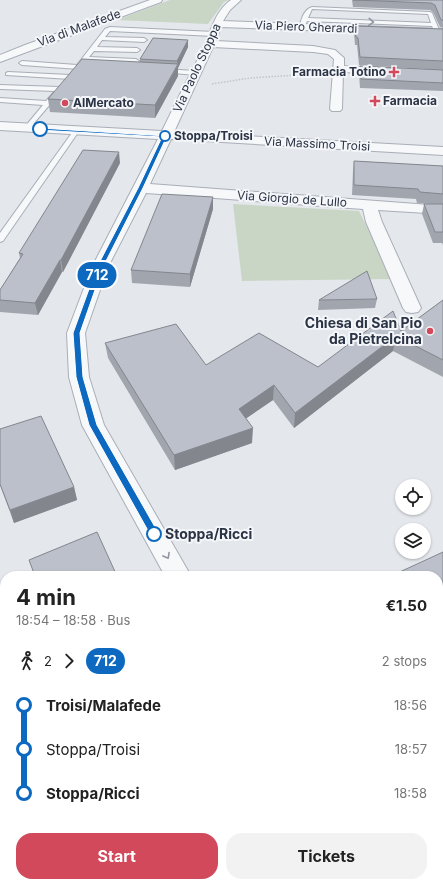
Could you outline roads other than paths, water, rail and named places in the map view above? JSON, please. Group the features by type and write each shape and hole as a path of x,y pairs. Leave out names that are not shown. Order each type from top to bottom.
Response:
{"street":[{"name":"Via di Malafede","path":"0,59 28,47 158,0"},
{"name":"Via Paolo Stoppa","path":"175,571 93,425 79,377 76,333 100,267 141,188 226,9 237,0"},
{"name":"Via Piero Gherardi","path":"214,34 303,23 438,30"},
{"path":"214,34 331,52 339,58 336,109"},
{"path":"338,71 443,74"},
{"name":"Via Massimo Troisi","path":"0,126 443,151"},
{"name":"Via Giorgio de Lullo","path":"141,188 443,210"},
{"path":"369,205 374,222 412,308"}],"lane":[{"path":"303,23 308,12 432,18 438,30"},
{"path":"27,128 85,59 107,30 214,34"},
{"path":"101,38 144,40"},
{"path":"93,49 137,50"},
{"path":"85,59 136,61"},
{"path":"22,63 87,67"},
{"path":"157,70 196,73"},
{"path":"8,74 70,77"},
{"path":"0,87 60,89"},
{"path":"0,100 49,103"},
{"path":"0,239 76,131"}],"place":[{"name":"Farmacia Totino","path":"394,72"},
{"name":"Farmacia","path":"375,101"},
{"name":"AlMercato","path":"65,103"},
{"name":"Stoppa/Troisi","path":"165,136"},
{"name":"Chiesa di San Pio da Pietrelcina","path":"430,331"},
{"name":"Stoppa/Ricci","path":"154,534"}]}
